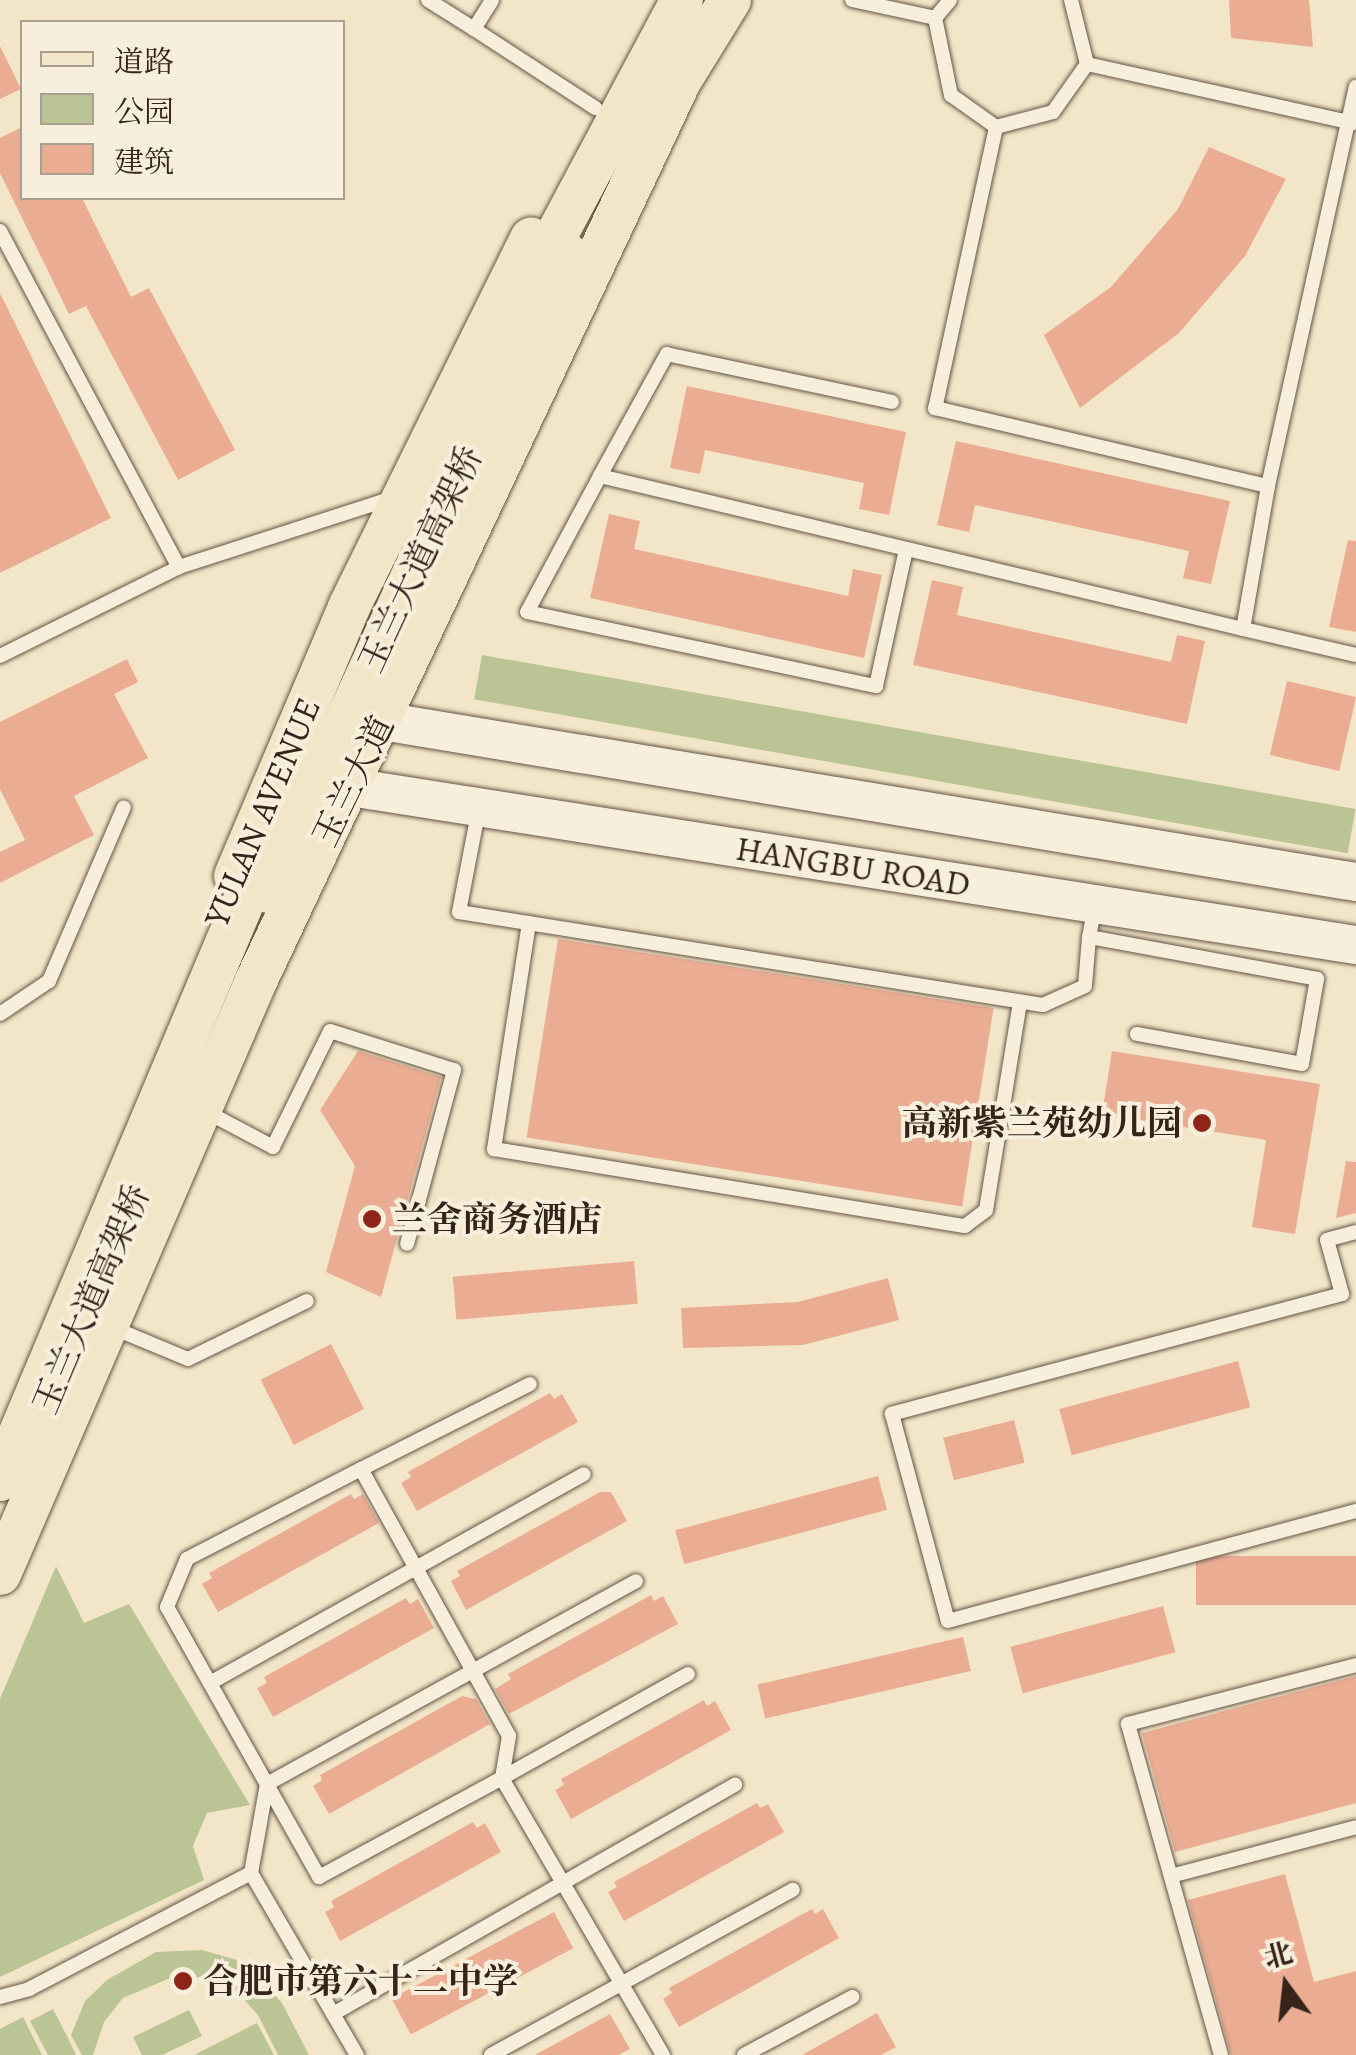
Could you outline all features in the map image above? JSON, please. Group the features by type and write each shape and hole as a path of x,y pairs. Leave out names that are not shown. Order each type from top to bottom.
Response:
{"main road":[{"name":"YULAN AVENUE","path":"0,1423 341,626 595,108 660,0"},
{"name":"玉兰大道高架桥","path":"0,1480 262,857 581,180 682,0"},
{"name":"玉兰大道高架桥","path":"0,1518 128,1208 456,480 702,0"},
{"name":"玉兰大道","path":"0,1574 200,1109 680,81 730,0"},
{"name":"HANGBU ROAD","path":"382,721 1356,882"},
{"name":"HANGBU ROAD","path":"350,787 480,807 1092,920 1356,944"}],"lane":[{"path":"428,0 595,108"},
{"path":"474,28 492,0"},
{"path":"852,0 935,18"},
{"path":"935,18 950,0"},
{"path":"1070,0 1087,64"},
{"path":"935,18 951,95 996,127"},
{"path":"996,127 1053,112 1087,64"},
{"path":"1087,64 1352,122"},
{"path":"1243,629 1268,486 1352,122 1356,86"},
{"path":"996,127 935,408 1268,486"},
{"path":"0,231 179,567"},
{"path":"892,402 666,354 526,612 876,686 906,549"},
{"path":"600,476 1356,655"},
{"path":"0,656 179,567 404,494"},
{"path":"0,1014 48,981 124,807"},
{"path":"480,807 459,912 1043,1005 1084,986 1092,920 1317,979 1302,1064 1136,1034"},
{"path":"529,923 494,1149 926,1220 965,1226 986,1210 1020,1002"},
{"path":"200,1109 273,1147 330,1031 454,1070 407,1244"},
{"path":"1356,1232 1327,1240 1342,1294 892,1414 948,1621 1356,1511"},
{"path":"106,1325 188,1359 308,1301"},
{"path":"530,1384 187,1559 167,1608 319,1877 688,1674"},
{"path":"361,1469 509,1736 502,1778 664,2055"},
{"path":"210,1683 584,1474"},
{"path":"267,1784 636,1581"},
{"path":"1221,2055 1128,1724 1356,1665"},
{"path":"267,1784 251,1872 357,2055"},
{"path":"334,2014 735,1785"},
{"path":"1171,1876 1356,1827"},
{"path":"0,1997 29,1989 251,1872"},
{"path":"492,2055 793,1890"},
{"path":"744,2055 852,1997"}],"green space":[{"path":"482,655 1356,809 1348,853 474,699"},
{"path":"56,1566 84,1623 129,1604 250,1805 207,1813 193,1846 204,1880 0,1977 0,1699"},
{"path":"202,1950 244,1962 282,2003 309,2055 278,2055 258,2015 236,1991 205,1977 168,1979 123,1998 104,2022 93,2055 82,2055 71,2035 85,2001 107,1980 156,1952"},
{"path":"53,2009 76,2055 48,2055 30,2021"},
{"path":"189,2010 202,2036 162,2055 142,2055 133,2037"},
{"path":"23,2017 42,2055 0,2055 0,2029"},
{"path":"257,2023 274,2055 194,2055"}],"building":[{"path":"1229,0 1309,0 1313,47 1231,38"},
{"path":"0,46 20,89 0,99"},
{"path":"20,128 20,200 83,200 131,297 149,288 235,450 178,480 86,306 69,314 0,173 0,138"},
{"path":"1209,147 1286,179 1245,256 1179,333 1080,408 1044,335 1111,287 1178,209"},
{"path":"0,293 111,518 0,573"},
{"path":"687,386 906,432 889,515 859,509 864,483 705,450 700,474 670,468"},
{"path":"956,441 1230,501 1211,584 1183,578 1189,551 975,505 969,532 937,525"},
{"path":"609,514 640,521 634,549 848,596 853,569 882,575 864,658 590,598"},
{"path":"1348,540 1356,541 1356,632 1329,627"},
{"path":"932,580 963,587 957,615 1171,662 1177,635 1205,641 1187,724 913,665"},
{"path":"127,659 138,682 114,694 148,758 74,796 94,835 0,883 0,852 25,840 0,789 0,722"},
{"path":"1287,681 1356,697 1339,771 1270,755"},
{"path":"558,939 994,1008 962,1207 527,1138"},
{"name":"兰舍商务酒店","path":"358,1051 441,1077 381,1297 326,1272 355,1166 320,1110"},
{"path":"1112,1051 1320,1084 1295,1234 1252,1227 1266,1140 1102,1114"},
{"path":"1346,1161 1356,1162 1356,1213 1336,1218"},
{"path":"634,1261 638,1304 456,1320 453,1277"},
{"path":"888,1278 899,1320 803,1345 683,1348 681,1308 798,1302"},
{"path":"331,1344 364,1409 294,1445 261,1380"},
{"path":"1238,1361 1250,1407 1072,1455 1059,1409"},
{"path":"550,1393 554,1399 562,1394 578,1422 417,1511 401,1483 411,1477 408,1472"},
{"path":"1014,1420 1025,1463 954,1480 943,1438"},
{"path":"878,1476 887,1510 684,1564 675,1530"},
{"path":"600,1492 611,1492 627,1521 466,1610 451,1581 460,1576 457,1571"},
{"path":"351,1494 354,1499 363,1494 379,1523 218,1612 202,1584 212,1578 209,1573"},
{"path":"1196,1556 1356,1556 1356,1605 1196,1605"},
{"path":"651,1595 654,1601 663,1596 678,1624 509,1714 495,1689 511,1679 508,1674"},
{"path":"406,1598 410,1604 418,1599 434,1628 273,1717 257,1688 267,1683 264,1677"},
{"path":"1163,1606 1175,1652 1023,1693 1010,1647"},
{"path":"963,1637 971,1671 765,1719 757,1684"},
{"path":"1356,1676 1356,1803 1175,1852 1142,1733"},
{"path":"462,1696 476,1699 490,1724 329,1814 313,1786 322,1780 320,1775"},
{"path":"704,1700 707,1706 715,1701 731,1730 571,1819 555,1790 564,1785 561,1779"},
{"path":"757,1803 760,1808 768,1804 784,1832 624,1921 608,1892 617,1887 614,1882"},
{"path":"473,1822 477,1828 485,1823 501,1852 340,1941 325,1912 334,1907 331,1901"},
{"path":"1285,1874 1314,1982 1356,1971 1356,2055 1231,2055 1188,1900"},
{"path":"812,1909 815,1914 823,1909 839,1938 679,2027 663,1999 672,1993 669,1988"},
{"path":"554,1912 573,1948 411,2035 392,1998"},
{"path":"877,2013 896,2047 881,2055 802,2055"},
{"path":"610,2014 630,2049 618,2055 535,2055"}],"place":[{"name":"高新紫兰苑幼儿园","path":"1202,1123"},
{"name":"兰舍商务酒店","path":"372,1219"},
{"name":"合肥市第六十二中学","path":"183,1981"}]}
